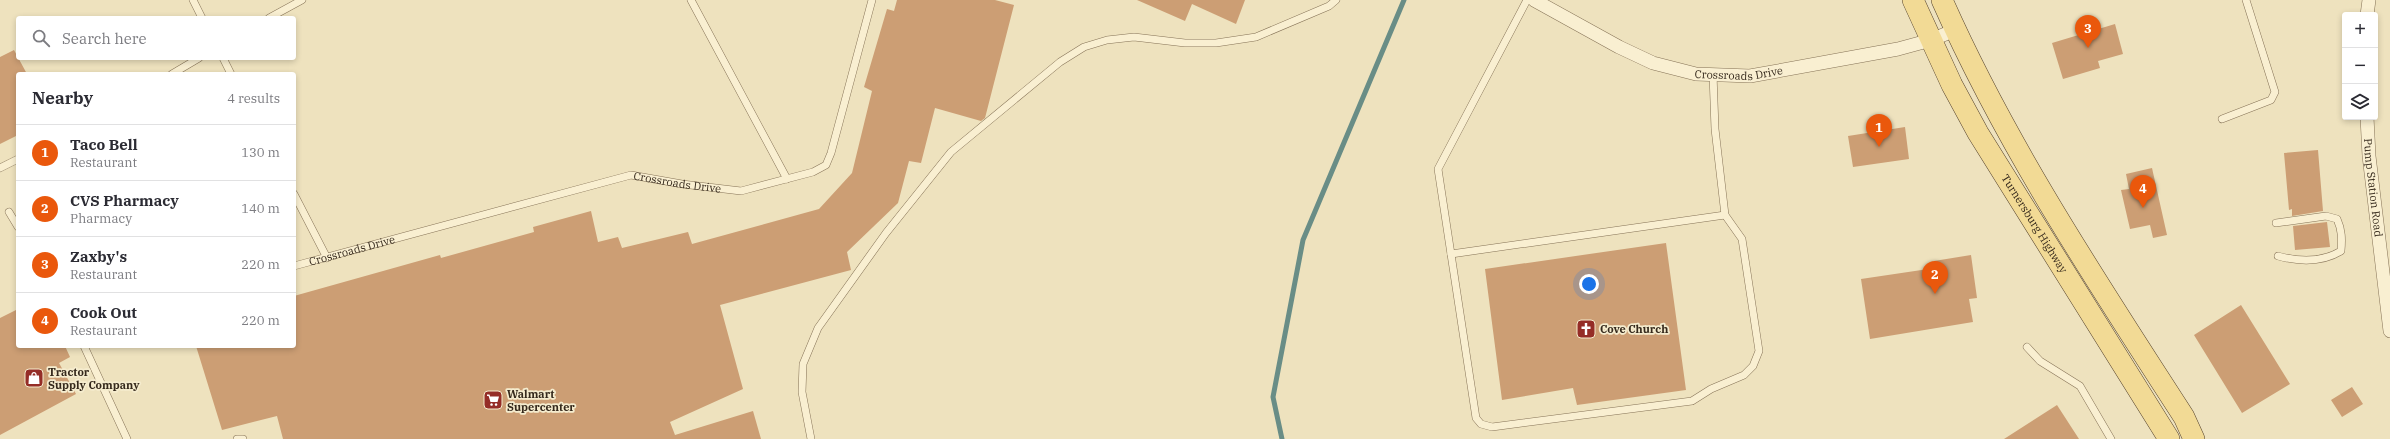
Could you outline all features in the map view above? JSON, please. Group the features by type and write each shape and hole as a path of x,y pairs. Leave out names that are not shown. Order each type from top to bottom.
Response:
{"main road":[{"name":"Turnersburg Highway","path":"1913,0 1965,110 1998,167 2169,439"},
{"path":"1942,0 1955,30 2016,147 2184,417 2194,439"}],"street":[{"name":"Crossroads Drive","path":"1534,0 1618,47 1653,63 1696,74 1750,76 1898,49 1931,40 1955,30"},
{"path":"2367,12 2369,0"},
{"name":"Pump Station Road","path":"2367,120 2369,156 2390,330"}],"lane":[{"path":"193,0 201,16"},
{"path":"273,16 302,0"},
{"path":"691,0 787,179"},
{"name":"Crossroads Drive","path":"296,266 631,175 682,184 740,191 814,172 826,165 872,0"},
{"path":"811,439 802,392 803,364 818,328 886,233 951,152 1060,62 1084,47 1107,40 1134,37 1185,43 1216,43 1256,37 1317,12 1329,6 1336,0"},
{"path":"1527,0 1438,169 1476,418 1481,424 1492,427 1692,401 1711,389 1744,375 1752,366 1758,352 1742,239 1724,215 1715,129 1713,74"},
{"path":"2222,118 2271,100 2275,92 2246,0"},
{"path":"175,72 196,60"},
{"path":"224,60 231,72"},
{"path":"0,168 16,160"},
{"path":"296,198 327,258"},
{"path":"9,212 16,224"},
{"path":"1451,254 1724,215"},
{"path":"2276,223 2326,216 2337,219 2342,234 2340,251 2329,258 2297,262 2278,256"},
{"path":"2027,347 2040,362 2080,386 2111,439"},
{"path":"85,348 126,439"},
{"path":"237,439 242,439"}],"building":[{"path":"897,0 995,0 1014,5 985,118 981,121 935,108 921,163 909,161 898,203 847,252 851,270 720,305 743,389 670,422 675,435 753,411 761,439 283,439 277,416 222,430 197,348 296,348 296,295 440,255 441,258 534,232 533,227 591,211 598,242 618,237 622,248 688,232 692,244 819,209 852,173 872,91 864,87 887,9 894,11"},
{"path":"1137,0 1245,0 1236,24 1192,4 1185,21"},
{"path":"2115,24 2123,54 2098,61 2100,68 2063,79 2052,43"},
{"path":"14,50 16,54 16,60 19,60 26,72 16,72 16,136 0,144 0,57"},
{"path":"1905,127 1909,159 1853,167 1848,136"},
{"path":"2318,150 2323,211 2292,216 2292,209 2289,210 2284,153"},
{"path":"2152,168 2167,235 2153,238 2150,225 2130,229 2121,190 2129,189 2126,174"},
{"path":"2327,222 2330,247 2295,250 2293,226"},
{"name":"Cove Church","path":"1666,243 1686,390 1577,405 1573,388 1502,400 1485,269"},
{"path":"1971,255 1977,298 1969,299 1973,322 1870,339 1861,279 1935,268 1934,261"},
{"path":"2241,305 2290,384 2242,413 2194,335"},
{"name":"Tractor Supply Company","path":"16,310 16,348 66,348 70,357 59,363 76,394 0,435 0,318"},
{"path":"2352,387 2363,404 2342,417 2331,400"},
{"path":"2057,405 2079,439 2004,439"}],"waterway":[{"path":"1282,439 1273,397 1303,240 1404,0"}],"place":[{"name":"Zaxby's","path":"2088,48"},
{"name":"Taco Bell","path":"1879,147"},
{"name":"Cook Out","path":"2143,208"},
{"name":"CVS Pharmacy","path":"1935,294"},
{"name":"Cove Church","path":"1586,329"},
{"name":"Tractor Supply Company","path":"34,378"},
{"name":"Walmart Supercenter","path":"493,400"}]}
